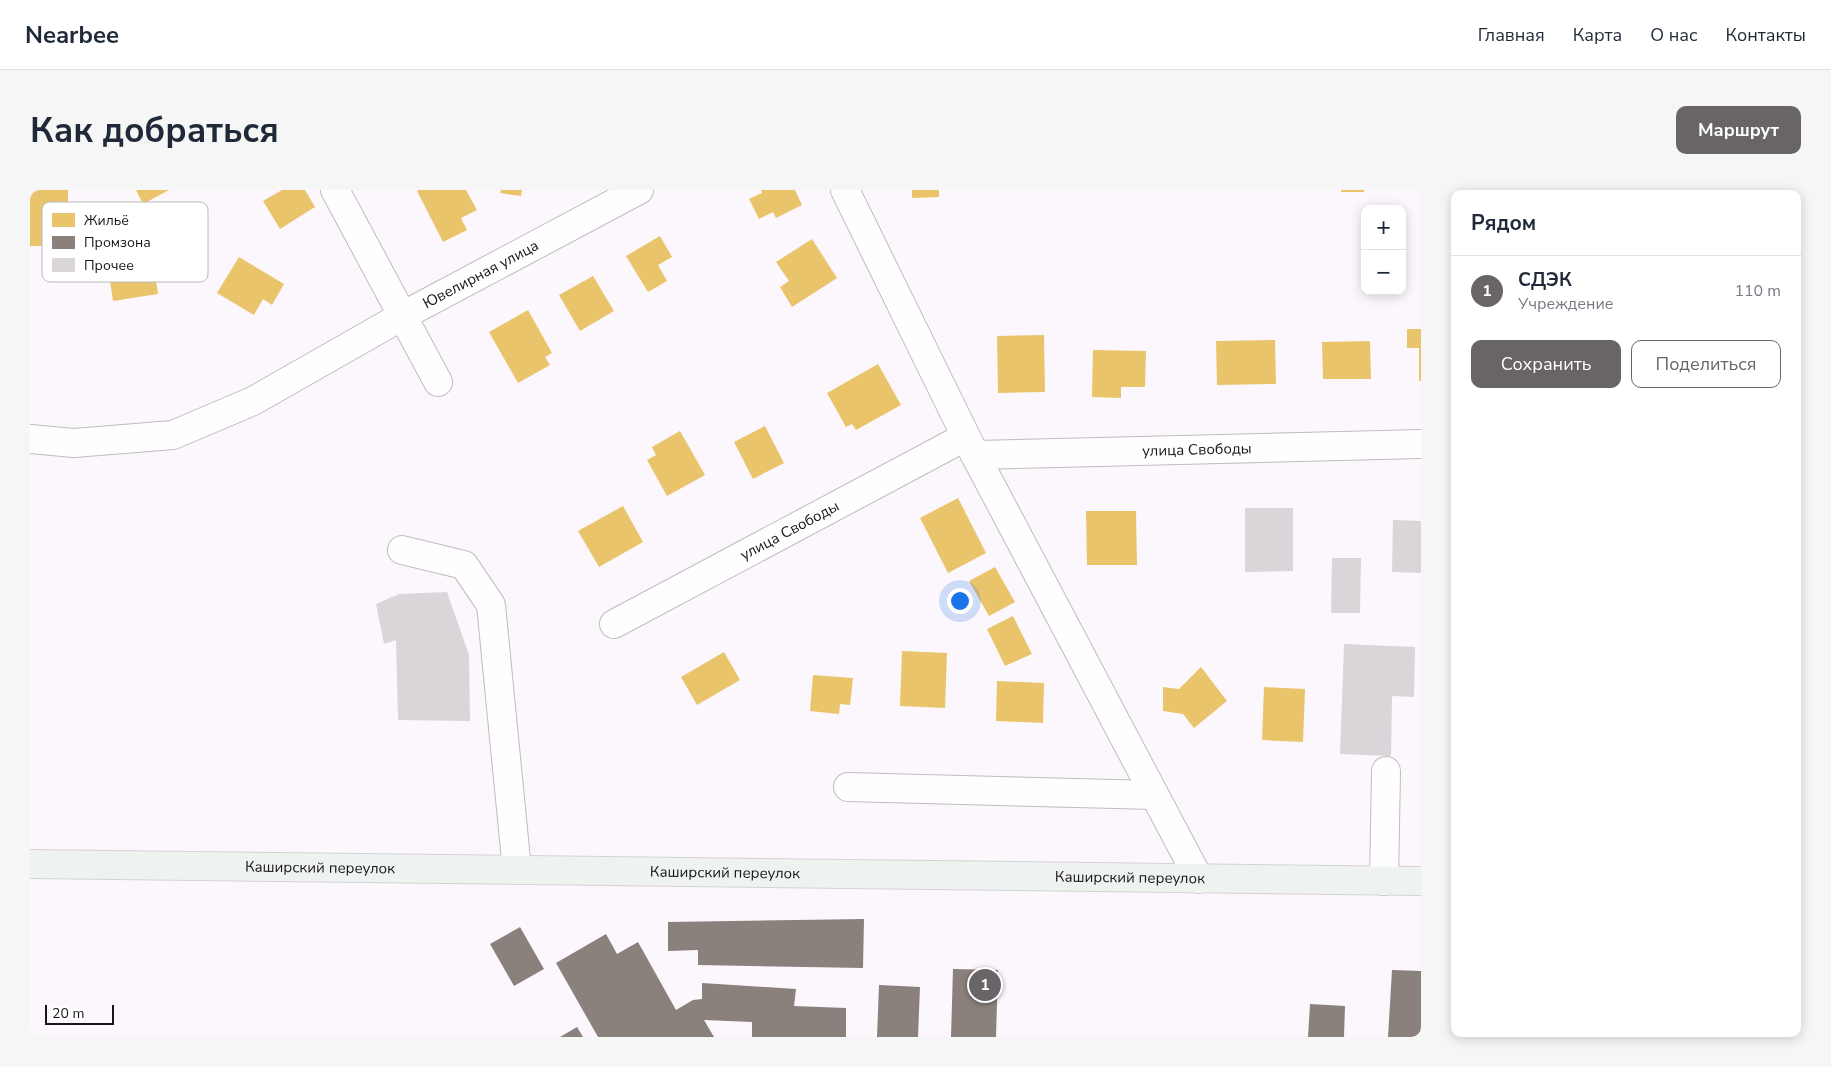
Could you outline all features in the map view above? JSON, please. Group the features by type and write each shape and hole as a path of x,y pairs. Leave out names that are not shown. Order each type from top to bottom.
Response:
{"main road":[{"name":"Каширский переулок","path":"30,864 1421,881"}],"street":[{"path":"335,190 404,315 438,382"},
{"name":"Ювелирная улица","path":"30,439 74,443 172,435 253,401 404,315 639,190"},
{"path":"845,190 970,446 1199,879"},
{"name":"улица Свободы","path":"614,624 970,446 1421,444"},
{"path":"402,550 464,565 492,605 517,870"},
{"path":"1384,881 1386,771"},
{"path":"848,787 1154,795"}],"building: Жильё":[{"path":"30,190 68,190 68,202 42,202 42,246 30,246"},
{"path":"136,190 169,190 147,202 142,202"},
{"path":"282,190 305,190 315,207 280,229 263,201"},
{"path":"466,190 477,210 461,218 467,230 443,242 417,191"},
{"path":"501,190 522,190 521,196 500,193"},
{"path":"761,190 795,190 802,205 776,218 773,212 759,219 749,199 762,193"},
{"path":"912,190 939,190 939,197 912,198"},
{"path":"1341,190 1364,190 1364,192 1341,192"},
{"path":"660,236 672,257 658,265 667,281 648,292 626,256"},
{"path":"812,239 837,278 792,307 780,287 789,281 776,262"},
{"path":"239,257 284,284 272,305 263,299 254,315 217,293"},
{"path":"593,276 614,311 580,331 559,295"},
{"path":"110,282 156,282 158,294 113,301"},
{"path":"528,310 552,353 545,357 550,365 518,383 489,332"},
{"path":"1407,329 1421,329 1421,381 1419,381 1419,348 1407,348"},
{"path":"1044,335 1045,392 998,393 997,336"},
{"path":"1275,340 1276,384 1217,385 1216,341"},
{"path":"1370,341 1371,379 1323,379 1322,342"},
{"path":"1093,350 1146,351 1145,387 1121,387 1121,398 1092,397"},
{"path":"878,364 901,405 856,430 852,424 846,427 827,393"},
{"path":"765,426 784,463 753,479 734,442"},
{"path":"680,431 705,475 667,496 647,460 656,455 652,447"},
{"path":"958,498 986,553 948,573 920,518"},
{"path":"623,506 643,542 599,567 578,531"},
{"path":"1086,511 1136,511 1137,565 1087,565"},
{"path":"995,567 1015,602 989,616 969,581"},
{"path":"1013,616 1032,654 1005,666 987,629"},
{"path":"902,651 947,653 945,708 900,706"},
{"path":"724,652 740,680 697,705 681,677"},
{"path":"1201,667 1227,701 1194,728 1183,714 1163,711 1163,687 1179,689"},
{"path":"813,675 853,678 850,705 840,704 839,714 810,711"},
{"path":"997,681 1044,683 1043,723 996,721"},
{"path":"1264,687 1305,689 1303,742 1262,740"}],"building: Промзона":[{"path":"864,919 863,968 698,965 698,950 668,951 668,922"},
{"path":"520,927 544,969 514,986 490,944"},
{"path":"606,934 617,954 638,942 676,1010 693,1000 702,999 702,983 796,989 794,1006 846,1008 846,1037 752,1037 752,1022 704,1020 714,1037 598,1037 556,963"},
{"path":"953,969 998,970 996,1037 951,1037"},
{"path":"1392,970 1421,971 1421,1037 1388,1037"},
{"path":"879,985 920,987 918,1037 877,1037"},
{"path":"1310,1004 1345,1006 1344,1037 1308,1037"},
{"path":"577,1027 583,1037 560,1037"}],"building: Прочее":[{"path":"1245,508 1293,508 1293,571 1245,572"},
{"path":"1393,520 1421,521 1421,573 1392,572"},
{"path":"1332,558 1361,558 1360,613 1331,613"},
{"path":"447,592 469,655 470,721 398,720 396,640 384,644 376,604 399,594"},
{"path":"1344,644 1415,647 1414,697 1392,696 1391,756 1340,754"}],"place":[{"name":"СДЭК","path":"985,985"}]}
